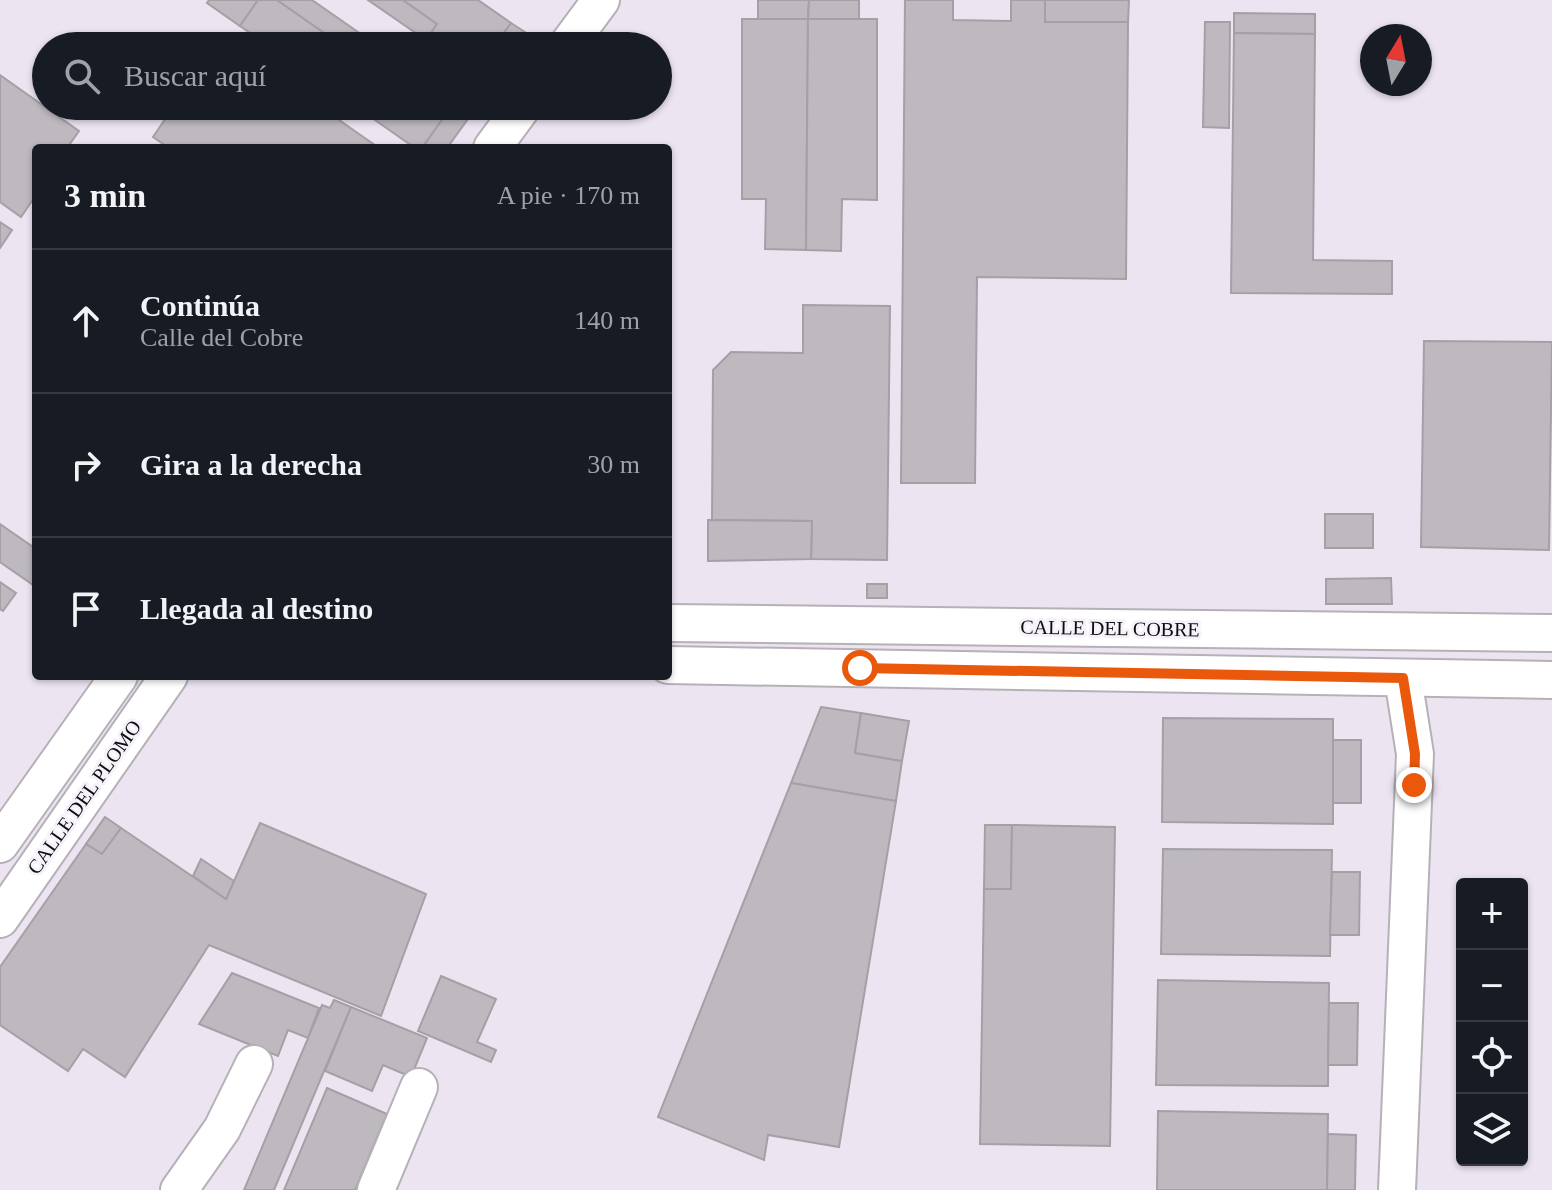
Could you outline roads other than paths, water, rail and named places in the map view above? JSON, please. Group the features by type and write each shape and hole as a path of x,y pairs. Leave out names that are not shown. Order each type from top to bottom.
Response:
{"street":[{"path":"577,32 601,0"},
{"path":"495,144 513,120"},
{"name":"CALLE DEL COBRE","path":"672,623 1552,633"},
{"path":"672,665 1552,680"},
{"path":"1397,1190 1415,754 1403,678"},
{"name":"CALLE DEL PLOMO","path":"0,844 116,680"},
{"name":"CALLE DEL PLOMO","path":"0,919 166,680"},
{"path":"179,1190 222,1129 254,1064"},
{"path":"376,1190 419,1087"}]}
